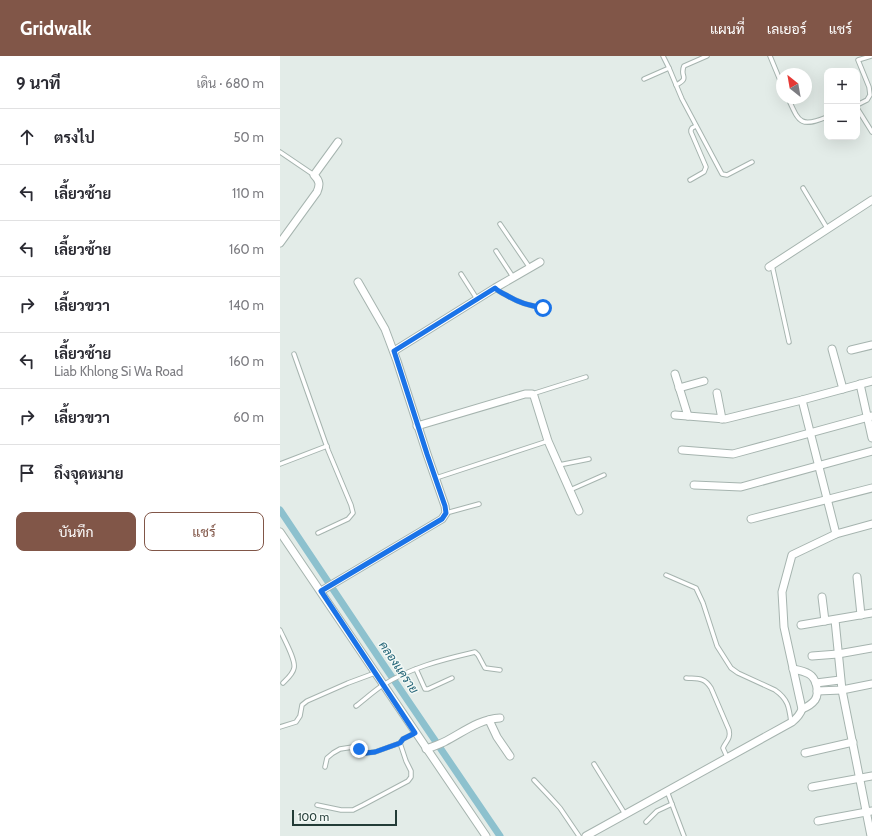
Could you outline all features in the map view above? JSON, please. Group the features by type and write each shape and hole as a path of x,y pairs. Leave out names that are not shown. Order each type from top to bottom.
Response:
{"street":[{"path":"280,243 317,192 320,186 314,175 338,142"},
{"path":"771,266 872,200"},
{"path":"394,351 495,288 540,262"},
{"path":"321,591 442,519 446,513 394,351 385,329 358,282"},
{"path":"851,350 872,345"},
{"path":"832,349 843,389"},
{"path":"675,374 688,416"},
{"path":"679,388 704,381"},
{"path":"675,415 726,419 872,381"},
{"path":"860,384 870,417 872,438"},
{"path":"717,393 722,419"},
{"path":"417,426 525,394 532,394 534,396 548,441 579,511"},
{"path":"802,400 836,534"},
{"path":"682,450 733,454 870,417"},
{"path":"694,485 741,487 872,451"},
{"path":"752,519 872,488"},
{"path":"802,709 784,627 782,592 792,555 836,534 872,524"},
{"path":"280,532 486,836"},
{"path":"857,577 861,615"},
{"path":"822,597 825,621"},
{"path":"801,625 872,613"},
{"path":"835,620 840,680 860,778 869,812 871,836"},
{"path":"812,656 838,654 872,648"},
{"path":"586,836 792,722 798,717 802,709 810,705 815,700 817,694 816,683 811,675 807,672 793,669"},
{"path":"816,683 840,680"},
{"path":"817,692 842,690 872,684"},
{"path":"426,749 444,742 480,722 500,718"},
{"path":"489,720 497,737 510,756"},
{"path":"805,753 853,742"},
{"path":"812,787 872,776"},
{"path":"818,821 869,812"}],"lane":[{"path":"663,56 682,100 722,174 727,175 752,162"},
{"path":"676,86 684,80 682,70 684,66 707,56"},
{"path":"770,56 776,70"},
{"path":"856,56 869,87 870,96 860,104"},
{"path":"858,60 871,56"},
{"path":"644,79 669,68"},
{"path":"791,104 795,114 800,120 807,123 824,118"},
{"path":"860,111 872,132"},
{"path":"690,180 704,172 706,167 691,132 692,128 696,126"},
{"path":"280,152 314,175"},
{"path":"803,188 828,229"},
{"path":"500,224 530,268"},
{"path":"496,251 514,277"},
{"path":"771,266 789,342"},
{"path":"461,274 477,299"},
{"path":"495,288 518,302 543,308"},
{"path":"294,354 353,513 348,519 318,533"},
{"path":"532,394 586,377"},
{"path":"436,478 548,441"},
{"path":"280,464 327,446"},
{"path":"559,465 589,459"},
{"path":"570,490 604,475"},
{"path":"446,513 479,504"},
{"path":"666,575 696,588 703,603 717,646 726,662 738,673 775,690 785,698 792,722"},
{"path":"280,630 294,662 292,674 283,683"},
{"path":"356,706 383,685 401,675 439,661 475,652 485,668 500,670"},
{"path":"416,670 425,689 452,678"},
{"path":"280,727 296,722 300,716 302,705 307,701 375,673"},
{"path":"686,678 705,680 711,688 729,730 729,739 723,748 727,757"},
{"path":"325,767 327,758 332,753 340,749 353,747 366,753 375,752 400,743 403,739 415,733"},
{"path":"317,805 341,810 353,810 408,781 411,777 411,771 400,743"},
{"path":"594,764 625,814"},
{"path":"534,780 560,808 579,836"},
{"path":"667,791 684,836"},
{"path":"646,822 657,811 672,804"}],"waterway":[{"name":"คลองเเคราย","path":"280,510 500,836"}],"route":[{"path":"359,749 366,753 375,752 400,743 403,739 415,733 321,591 442,519 446,513 394,351 495,288 518,302 543,308"}]}
